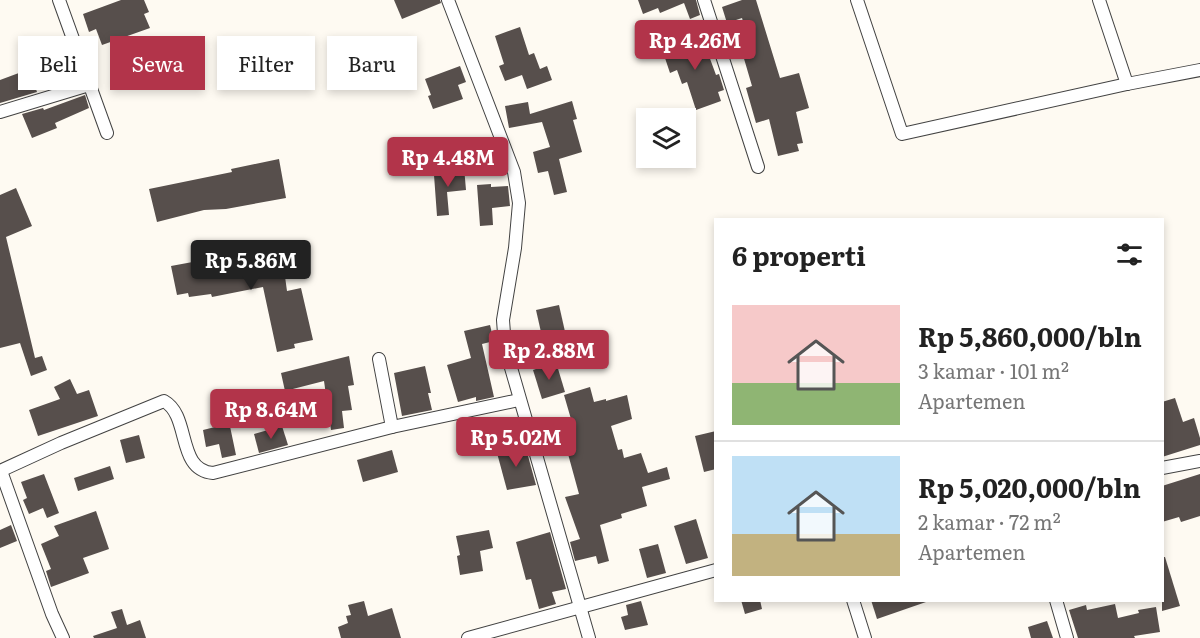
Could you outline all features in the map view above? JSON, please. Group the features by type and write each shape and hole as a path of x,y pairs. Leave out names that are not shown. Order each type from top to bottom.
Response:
{"street":[{"path":"58,0 71,36"},
{"path":"448,0 514,171 519,203 503,331 505,347 589,638"},
{"path":"704,0 758,167"},
{"path":"857,0 902,134 1200,70"},
{"path":"1099,0 1127,84"},
{"path":"0,112 73,90"},
{"path":"91,90 107,133"},
{"path":"379,360 392,427"},
{"path":"63,638 52,614 0,471 61,443 164,401 174,410 192,461 200,471 213,473 392,427 519,400"},
{"path":"1164,468 1200,461"},
{"path":"468,638 714,571"},
{"path":"854,602 865,638"},
{"path":"1057,602 1068,638"}],"building":[{"path":"121,0 144,0 149,12 144,14 150,28 127,36 110,36 110,42 102,45 96,29 89,32 83,14"},
{"path":"394,0 440,0 441,3 402,19"},
{"path":"638,0 696,0 700,15 690,19 684,3 660,13 658,8 643,14"},
{"path":"742,0 756,0 780,78 799,73 809,108 796,112 803,143 797,144 799,151 778,156 769,119 756,123 746,88 752,86 740,45 749,42 742,18 727,23 722,7"},
{"path":"520,27 529,55 534,53 540,69 547,66 552,80 527,89 522,75 505,81 499,66 504,64 495,36"},
{"path":"693,35 698,47 705,45 724,90 718,92 721,101 696,110 687,82 682,84 677,70 670,73 665,58 671,56 666,45"},
{"path":"460,66 466,82 458,85 463,99 433,109 425,79"},
{"path":"18,73 18,90 36,90 37,92 0,103 0,80"},
{"path":"85,95 89,108 55,123 57,128 32,138 22,114 43,108 44,110"},
{"path":"572,101 577,119 573,120 582,152 559,159 567,192 554,195 548,171 538,173 533,152 550,147 542,122 509,128 505,106 528,102 530,114"},
{"path":"279,159 286,198 226,209 204,210 157,222 149,189 232,172 231,169"},
{"path":"464,167 466,190 447,192 449,215 437,216 434,175 451,174 451,168"},
{"path":"491,184 491,187 508,186 510,206 492,208 493,225 480,226 477,185"},
{"path":"16,188 32,226 6,237 35,358 42,356 47,370 31,376 20,343 0,348 0,195"},
{"path":"250,254 251,258 270,254 271,256 282,255 287,291 301,288 313,340 294,344 295,348 277,352 263,287 212,297 211,294 189,297 188,293 177,295 171,266"},
{"path":"559,305 566,336 543,341 536,310"},
{"path":"490,325 494,341 482,344 494,397 476,401 476,397 458,402 447,365 471,358 464,331"},
{"path":"349,356 354,385 348,386 352,410 342,411 344,428 331,430 324,381 285,391 281,373"},
{"path":"556,362 565,392 542,399 533,370"},
{"path":"425,366 432,410 402,416 394,373"},
{"path":"70,379 77,394 89,390 98,416 38,436 29,410 60,399 54,387"},
{"path":"590,387 594,402 627,395 632,419 611,426 618,450 622,449 624,458 641,453 648,473 667,467 670,479 642,487 647,506 621,514 622,518 600,525 609,561 598,564 596,556 575,561 570,542 580,539 565,497 579,494 565,443 546,447 543,434 573,426 564,395"},
{"path":"1175,398 1183,422 1194,418 1200,445 1164,456 1164,401"},
{"path":"227,412 236,455 222,458 219,444 206,447 203,430 215,427 213,414"},
{"path":"282,426 288,445 259,453 254,434"},
{"path":"714,431 714,470 704,472 695,436"},
{"path":"139,435 145,458 126,463 120,440"},
{"path":"525,445 536,485 507,490 497,453"},
{"path":"392,450 398,472 363,482 357,460"},
{"path":"110,466 114,479 78,491 74,478"},
{"path":"44,474 59,513 47,518 43,508 29,514 23,500 27,498 21,482"},
{"path":"1200,474 1200,516 1181,522 1179,517 1164,521 1164,485"},
{"path":"96,511 109,549 83,558 89,573 51,587 46,571 51,569 41,544 59,536 54,526"},
{"path":"696,519 708,558 686,564 674,526"},
{"path":"11,525 17,541 0,548 0,530"},
{"path":"489,530 493,548 480,551 483,571 460,575 457,556 460,555 456,536"},
{"path":"550,532 566,589 552,592 556,604 539,609 531,579 526,580 516,542"},
{"path":"658,544 666,573 647,578 639,549"},
{"path":"1165,557 1180,606 1162,611 1162,602 1164,602"},
{"path":"364,601 368,616 392,608 401,638 341,638 338,627 348,623 346,616 351,615 348,605"},
{"path":"641,601 648,625 625,630 621,617 628,615 626,605"},
{"path":"742,602 760,602 762,609 745,614"},
{"path":"872,602 926,602 877,619"},
{"path":"1115,604 1118,618 1139,613 1138,610 1156,607 1160,632 1134,636 1135,638 1078,638 1069,610 1086,605 1087,610"},
{"path":"122,609 127,625 140,620 146,638 94,638 93,636 117,628 111,612"},
{"path":"1047,621 1053,638 1031,638 1028,627"}]}
